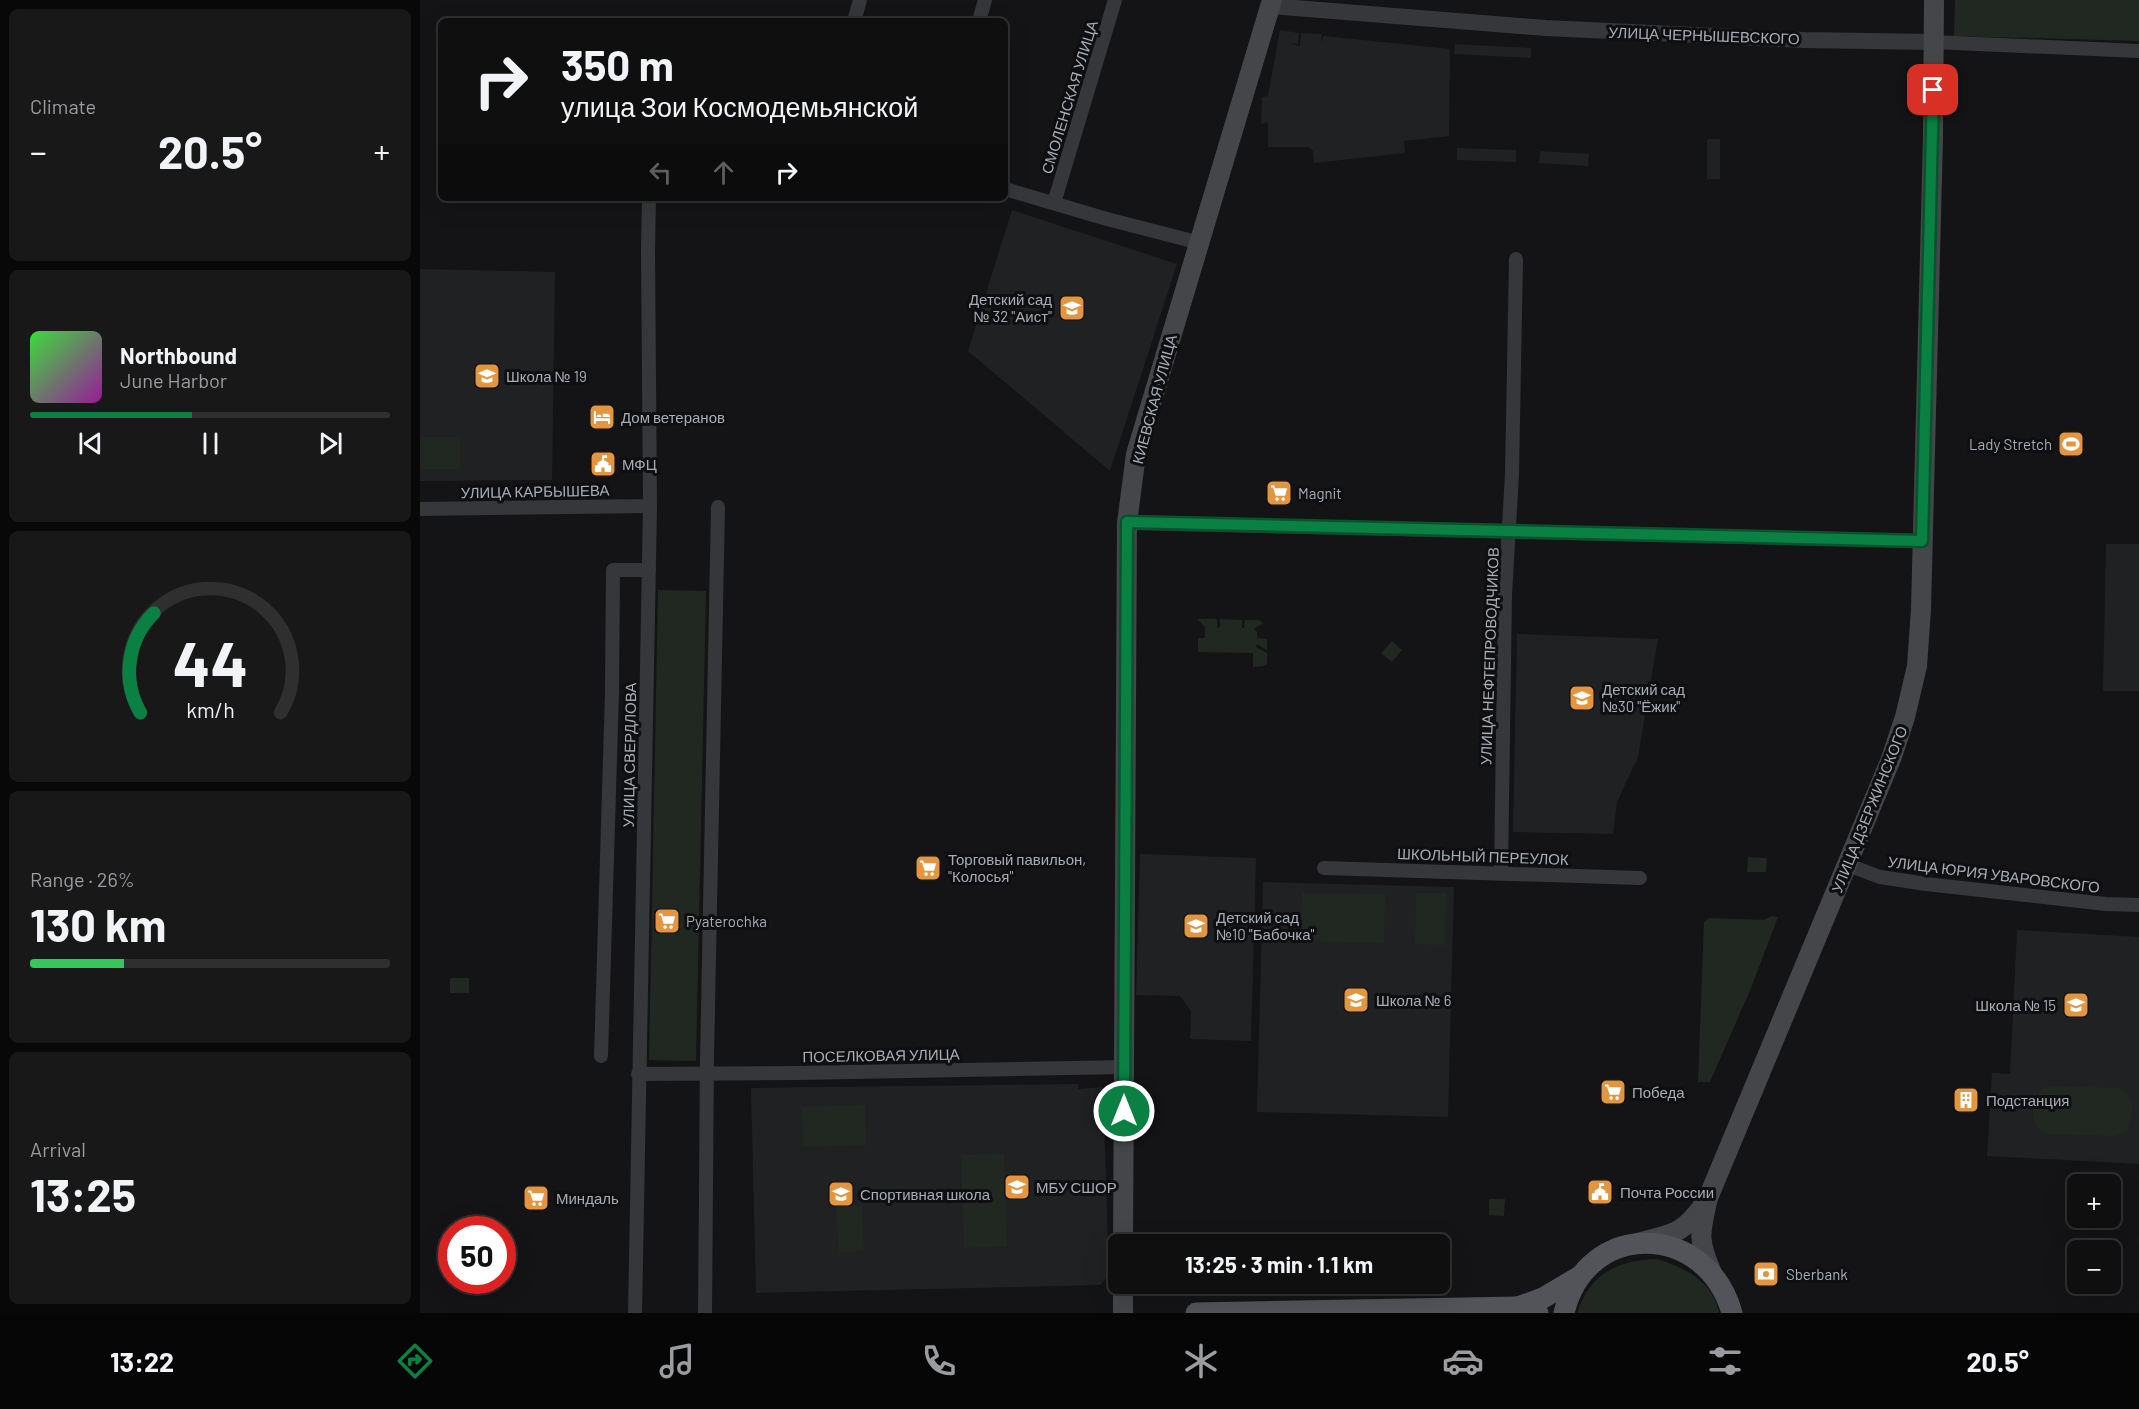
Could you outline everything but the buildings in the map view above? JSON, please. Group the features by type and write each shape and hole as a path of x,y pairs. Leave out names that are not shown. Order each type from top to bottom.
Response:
{"main road":[{"name":"УЛИЦА ДЗЕРЖИНСКОГО","path":"1716,1278 1701,1243 1708,1198 1891,759 1905,717 1917,666 1921,609 1933,137 1934,0"},
{"name":"КИЕВСКАЯ УЛИЦА","path":"1123,1234 1127,522 1136,454 1271,3"},
{"name":"УЛИЦА ДЗЕРЖИНСКОГО","path":"1637,1244 1680,1230 1693,1220 1708,1198"},
{"path":"1196,1313 1528,1310 1543,1298 1581,1276 1609,1253 1637,1244 1658,1244 1687,1252 1716,1278 1740,1313"},
{"path":"1564,1313 1568,1299 1581,1276"},
{"path":"1716,1278 1732,1313"},
{"path":"1123,1294 1123,1313"}],"street":[{"path":"855,18 860,0"},
{"path":"980,18 985,0"},
{"name":"СМОЛЕНСКАЯ УЛИЦА","path":"1054,203 1116,0"},
{"name":"УЛИЦА ЧЕРНЫШЕВСКОГО","path":"1271,3 1546,28 1804,40 1933,42 2139,51"},
{"path":"1008,190 1200,243"},
{"name":"УЛИЦА СВЕРДЛОВА","path":"635,1313 650,506 649,201"},
{"name":"УЛИЦА НЕФТЕПРОВОДЧИКОВ","path":"1501,873 1505,595 1509,532 1516,259"},
{"name":"УЛИЦА КАРБЫШЕВА","path":"420,509 650,506"},
{"path":"705,1313 707,1073 718,507"},
{"path":"1127,522 1922,541"},
{"path":"601,1056 614,570 649,570"},
{"name":"УЛИЦА ЮРИЯ УВАРОВСКОГО","path":"1848,865 1880,877 1926,884 2106,904 2139,905"},
{"name":"ШКОЛЬНЫЙ ПЕРЕУЛОК","path":"1324,868 1640,878"},
{"name":"ПОСЕЛКОВАЯ УЛИЦА","path":"639,1074 1124,1067"}],"shaded area":[{"path":"1955,0 2139,0 2139,41 1954,36"},
{"path":"1280,30 1299,33 1298,44 1289,43 1300,46 1301,33 1321,34 1322,43 1323,36 1450,49 1449,136 1404,141 1405,153 1314,163 1313,151 1308,147 1268,147 1268,122 1261,124 1262,97 1268,96"},
{"path":"1455,44 1531,48 1531,58 1454,54"},
{"path":"1707,139 1720,139 1720,179 1707,179"},
{"path":"1457,148 1516,150 1516,162 1457,160"},
{"path":"1540,151 1589,154 1588,166 1539,163"},
{"name":"Детский сад № 32 \"Аист\"","path":"1012,210 1177,264 1110,471 968,351"},
{"name":"Школа № 19","path":"420,269 555,272 552,480 420,481"},
{"path":"420,437 460,437 460,469 420,469"},
{"path":"2106,544 2139,544 2139,691 2103,691"},
{"path":"658,590 706,591 696,1061 649,1060"},
{"path":"1197,619 1217,619 1217,628 1220,627 1220,619 1242,620 1242,628 1244,628 1245,620 1258,620 1263,623 1254,629 1257,632 1257,638 1267,639 1267,650 1257,644 1256,647 1267,653 1267,664 1253,667 1253,653 1198,652 1198,638 1205,638 1205,627"},
{"name":"Детский сад №30 \"Ёжик\"","path":"1517,634 1658,639 1638,757 1617,802 1613,834 1513,832"},
{"path":"1392,641 1402,650 1392,662 1381,653"},
{"name":"Детский сад №10 \"Бабочка\"","path":"1140,854 1256,858 1251,1041 1190,1039 1191,1011 1180,996 1136,995"},
{"path":"1748,857 1767,858 1766,872 1747,872"},
{"name":"Школа № 6","path":"1263,882 1454,887 1448,1117 1257,1112"},
{"path":"1302,893 1385,894 1384,943 1301,941"},
{"path":"1416,893 1446,893 1445,945 1415,944"},
{"path":"1771,916 1778,917 1751,988 1710,1082 1698,1082 1704,922 1709,918 1764,920"},
{"name":"Школа № 15","path":"2017,930 2139,937 2139,1164 1987,1156 1992,1073 2010,1074"},
{"path":"450,978 469,978 469,993 450,993"},
{"path":"1078,1084 1078,1089 1103,1087 1108,1276 1100,1285 756,1293 751,1088"},
{"path":"2049,1086 2118,1088 2124,1091 2131,1100 2132,1106 2127,1131 2116,1136 2048,1134 2041,1130 2033,1118 2034,1102 2037,1095"},
{"path":"865,1105 866,1145 803,1147 802,1107"},
{"path":"1004,1154 1007,1246 964,1248 961,1155"},
{"path":"1489,1199 1505,1199 1504,1216 1489,1215"},
{"path":"862,1206 864,1251 839,1253 836,1207"},
{"path":"1657,1259 1696,1277 1711,1292 1719,1313 1577,1313 1590,1288 1607,1271 1630,1262"}],"place":[{"name":"Детский сад № 32 \"Аист\"","path":"1072,308"},
{"name":"Школа № 19","path":"487,376"},
{"name":"Дом ветеранов","path":"602,417"},
{"name":"Lady Stretch","path":"2071,444"},
{"name":"МФЦ","path":"603,464"},
{"name":"Magnit","path":"1279,493"},
{"name":"Детский сад №30 \"Ёжик\"","path":"1582,698"},
{"name":"Торговый павильон, \"Колосья\"","path":"928,868"},
{"name":"Pyaterochka","path":"667,921"},
{"name":"Детский сад №10 \"Бабочка\"","path":"1196,926"},
{"name":"Школа № 6","path":"1356,1000"},
{"name":"Школа № 15","path":"2076,1005"},
{"name":"Победа","path":"1613,1092"},
{"name":"Подстанция","path":"1966,1100"},
{"name":"МБУ СШОР","path":"1017,1187"},
{"name":"Почта России","path":"1600,1192"},
{"name":"Спортивная школа","path":"841,1194"},
{"name":"Миндаль","path":"536,1198"},
{"name":"Sberbank","path":"1766,1274"}],"route":[{"path":"1124,1111 1127,522 1922,541 1933,90"}]}
